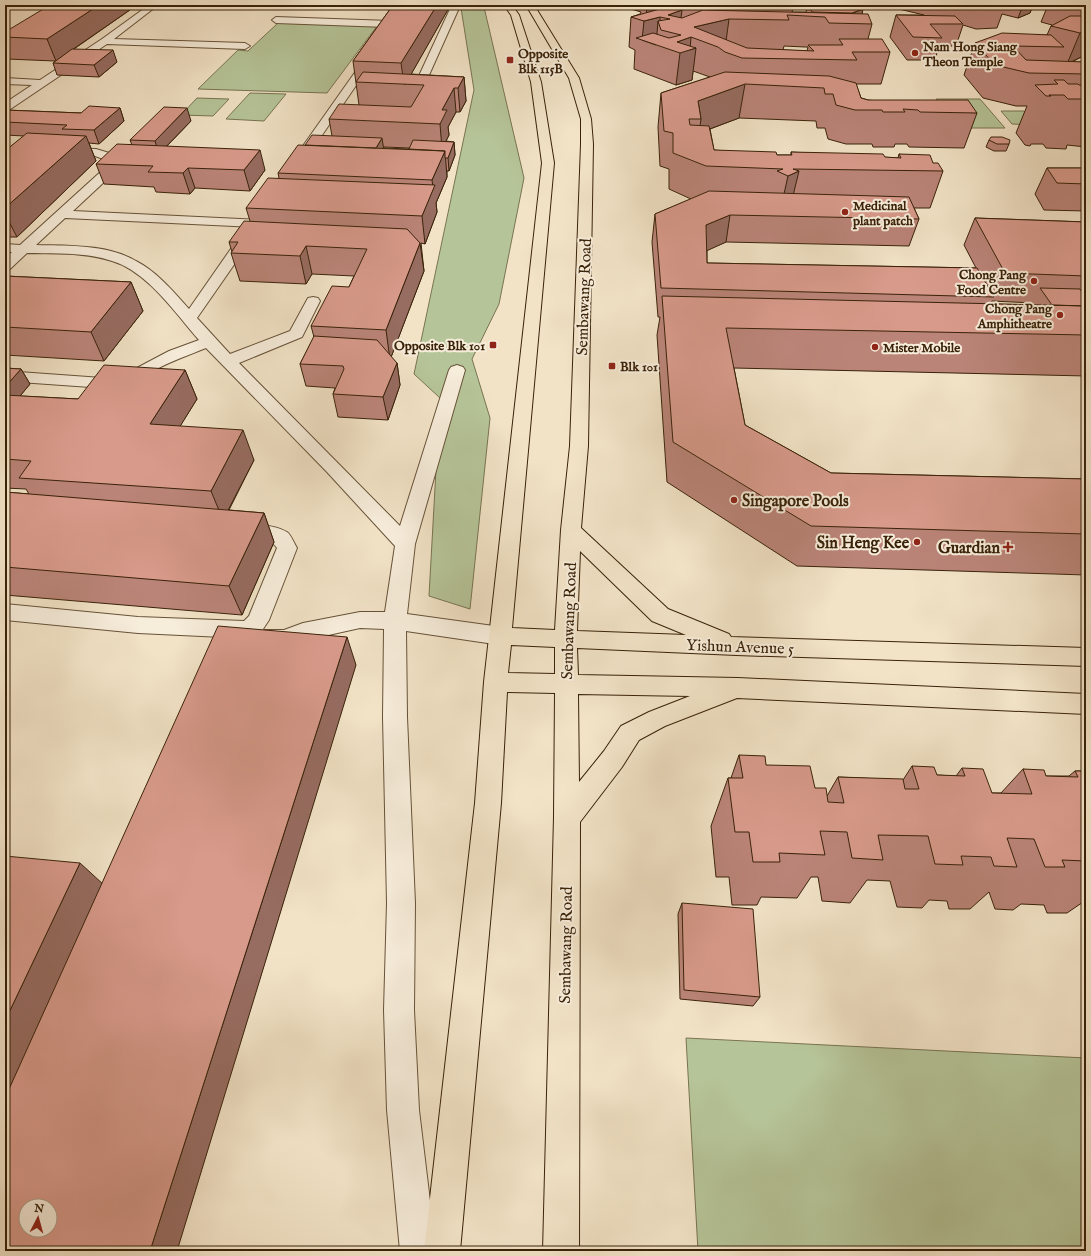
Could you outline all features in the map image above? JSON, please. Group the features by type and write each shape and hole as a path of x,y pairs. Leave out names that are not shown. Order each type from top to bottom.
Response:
{"main road":[{"path":"442,1251 488,803 496,682 548,163 536,82 515,15 508,5"},
{"name":"Sembawang Road","path":"530,5 574,78 586,119 587,144 579,446 571,530 566,638 567,818 561,1251"},
{"path":"571,530 660,615 736,646"},
{"name":"Yishun Avenue 5","path":"501,636 736,646 1086,657"},
{"path":"496,682 738,688 1086,704"},
{"path":"567,818 613,759 630,733 657,719 738,688"}],"lane":[{"path":"5,108 105,41 154,5"},
{"path":"294,166 392,24 407,5"},
{"path":"416,93 455,8 450,5"},
{"path":"276,20 392,24"},
{"path":"105,41 246,46"},
{"path":"5,81 42,83"},
{"path":"346,91 362,92"},
{"path":"5,150 96,153 112,158 113,167 5,266"},
{"path":"62,214 258,220 189,319"},
{"path":"5,248 92,252 120,258 143,271 405,544"},
{"path":"228,361 296,334 313,301"},
{"path":"5,376 115,390 150,366 175,354 210,342"},
{"path":"418,1251 402,1102 399,1010 401,903 395,717 396,621 405,544 456,370"},
{"path":"5,612 138,625 229,637 258,620 287,548 281,538 271,534 224,530"},
{"name":"Yishun Avenue 5","path":"229,637 257,637 268,640 285,639 303,632 360,620 396,621 501,636"}],"green space":[{"path":"484,7 524,178 499,304 472,359 490,418 470,609 429,596 440,398 414,374 474,90 461,8"},
{"path":"278,23 377,26 327,93 198,89 238,50 248,51"},
{"path":"250,93 286,94 264,121 226,119"},
{"path":"197,98 229,99 213,116 181,115"},
{"path":"936,99 980,99 1005,128 958,128"},
{"path":"1001,111 1024,111 1035,125 1012,124"},
{"path":"686,1038 1086,1058 1086,1251 698,1251"}],"building":[{"path":"50,5 99,5 47,39 5,37 5,32"},
{"path":"393,5 437,5 401,63 353,61"},
{"path":"808,5 846,5 863,9 852,13 812,12"},
{"path":"667,7 682,10 668,15 682,18 703,10 868,14 872,24 829,23 825,17 787,15 789,20 729,19 694,27 747,48 814,51 808,45 843,45 839,39 882,39 890,52 852,52 857,60 742,58 691,37 677,42 696,48 680,53 636,38 653,33 669,38 681,35 661,30 658,21 670,19 660,17 644,21 631,17"},
{"path":"896,15 955,16 963,24 930,24 942,38 913,37"},
{"path":"1070,16 1086,16 1086,30 1080,33 1051,26"},
{"path":"1002,33 1051,35 1064,47 1013,46 1026,60 1086,62 1086,74 1029,73 995,65 975,43"},
{"path":"72,49 113,50 94,65 53,63"},
{"path":"363,72 464,77 458,88 454,88 442,110 447,110 440,124 329,119 339,104 411,107 424,85 356,82"},
{"path":"725,72 829,76 856,83 861,98 868,100 968,100 977,113 920,112 918,110 903,109 905,112 855,110 836,105 833,94 825,94 824,88 745,84 698,101 701,119 689,119 690,125 709,126 714,150 776,152 777,155 792,155 791,152 883,154 885,157 901,158 899,154 930,155 933,163 938,163 943,171 793,169 799,171 788,176 777,171 783,169 706,166 673,153 673,133 664,131 661,93"},
{"path":"1054,80 1064,80 1068,84 1086,86 1086,95 1084,95 1086,99 1068,99 1064,95 1046,96 1035,85 1058,84"},
{"path":"89,106 120,108 94,130 62,129 67,125 5,122 5,110 81,113"},
{"path":"164,107 187,108 155,141 130,140"},
{"path":"27,133 86,136 5,208 5,151"},
{"path":"312,135 382,138 376,148 305,145"},
{"path":"991,137 1002,137 1010,140 1009,144 997,144 989,140"},
{"path":"413,140 454,142 448,158 445,158 445,151 409,149"},
{"path":"117,144 260,150 244,170 188,168 183,173 148,172 153,166 96,164"},
{"path":"298,145 445,151 432,180 278,173"},
{"path":"1047,168 1086,168 1086,184 1057,183"},
{"path":"268,178 435,185 422,216 246,208"},
{"path":"709,191 909,197 919,219 730,215 706,225 707,263 977,268 994,297 661,288 655,214"},
{"path":"975,218 1086,222 1086,276 1005,273"},
{"path":"244,221 407,229 420,243 386,330 311,326 332,286 349,287 367,249 306,246 300,256 231,253 238,242 229,242"},
{"path":"5,276 131,282 91,332 5,327"},
{"path":"1040,288 1080,289 1086,299 1086,306 1052,305"},
{"path":"662,296 1086,306 1086,335 726,328 745,425 831,473 1086,479 1086,534 811,526 673,442"},
{"path":"314,336 377,340 397,363 383,397 333,394 344,369 343,366 300,364"},
{"path":"104,365 185,370 150,424 243,430 211,491 19,478 31,461 5,459 5,395 78,399"},
{"path":"5,368 21,369 5,387"},
{"path":"5,492 264,513 229,586 5,567"},
{"path":"218,626 347,637 150,1251 5,1251 5,1098"},
{"path":"739,755 765,756 766,765 810,766 815,788 826,788 828,802 844,803 838,777 903,779 905,789 919,789 912,766 934,767 937,775 965,776 962,768 983,769 992,793 1032,794 1023,769 1044,770 1046,776 1078,777 1075,771 1086,771 1086,861 1062,860 1065,867 1045,867 1034,839 1007,838 1017,867 994,866 991,857 961,856 963,865 935,864 928,836 878,835 883,860 852,858 847,832 820,831 825,855 779,853 780,862 753,862 749,832 735,832 728,778 743,778"},
{"path":"5,856 80,863 5,1021"},
{"path":"682,903 753,909 760,997 684,990"}],"place":[{"name":"Nam Hong Siang Theon Temple","path":"915,53"},
{"name":"Opposite Blk 115B","path":"510,60"},
{"name":"Medicinal plant patch","path":"845,212"},
{"name":"Chong Pang Food Centre","path":"1034,281"},
{"name":"Chong Pang Amphitheatre","path":"1060,315"},
{"name":"Opposite Blk 101","path":"493,345"},
{"name":"Mister Mobile","path":"875,347"},
{"name":"Blk 101","path":"612,366"},
{"name":"Singapore Pools","path":"734,500"},
{"name":"Sin Heng Kee","path":"917,542"},
{"name":"Guardian","path":"1008,547"}]}
